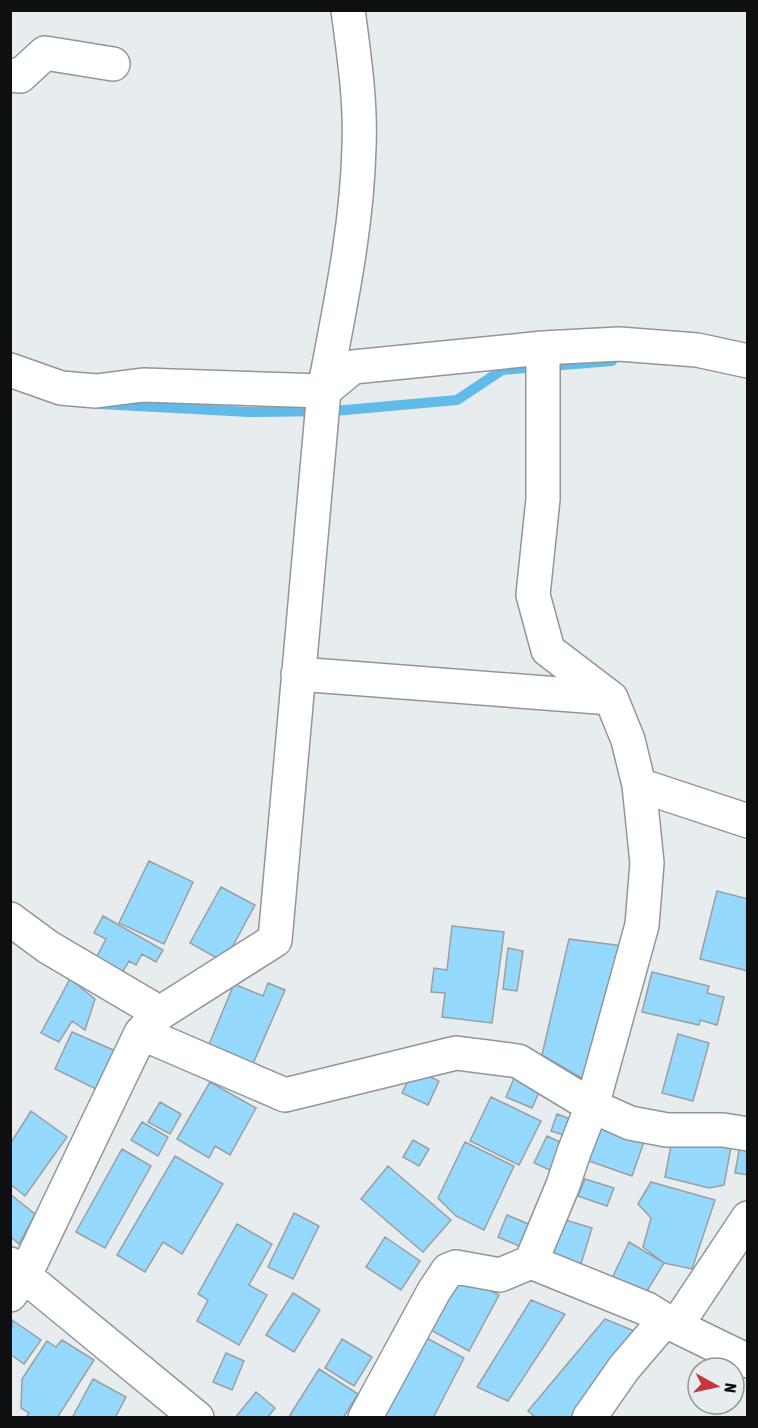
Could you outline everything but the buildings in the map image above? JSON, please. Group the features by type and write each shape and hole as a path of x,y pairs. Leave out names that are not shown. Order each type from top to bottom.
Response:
{"street":[{"path":"196,1418 15,1278 150,1023 275,939 323,407 349,259 359,147 355,63 348,10"},
{"path":"10,75 20,76 45,53 113,64"},
{"path":"323,407 353,367 543,360 619,344 697,350 747,361"},
{"path":"365,1418 448,1270 456,1268 500,1275 531,1262 592,1106 642,925 647,863 639,785 628,740 611,698 548,650 533,595 543,499 543,360"},
{"path":"10,370 61,388 96,391 143,385 323,407"},
{"path":"298,674 611,698"},
{"path":"639,785 747,821"},
{"path":"10,919 150,1023 285,1095 456,1053 518,1061 592,1106 630,1123 667,1130 723,1130 747,1134"},
{"path":"589,1418 624,1368 670,1323 747,1218"},
{"path":"531,1262 647,1310 747,1361"}],"waterway":[{"path":"100,404 249,412 334,411 457,400 502,370 612,361"}]}
